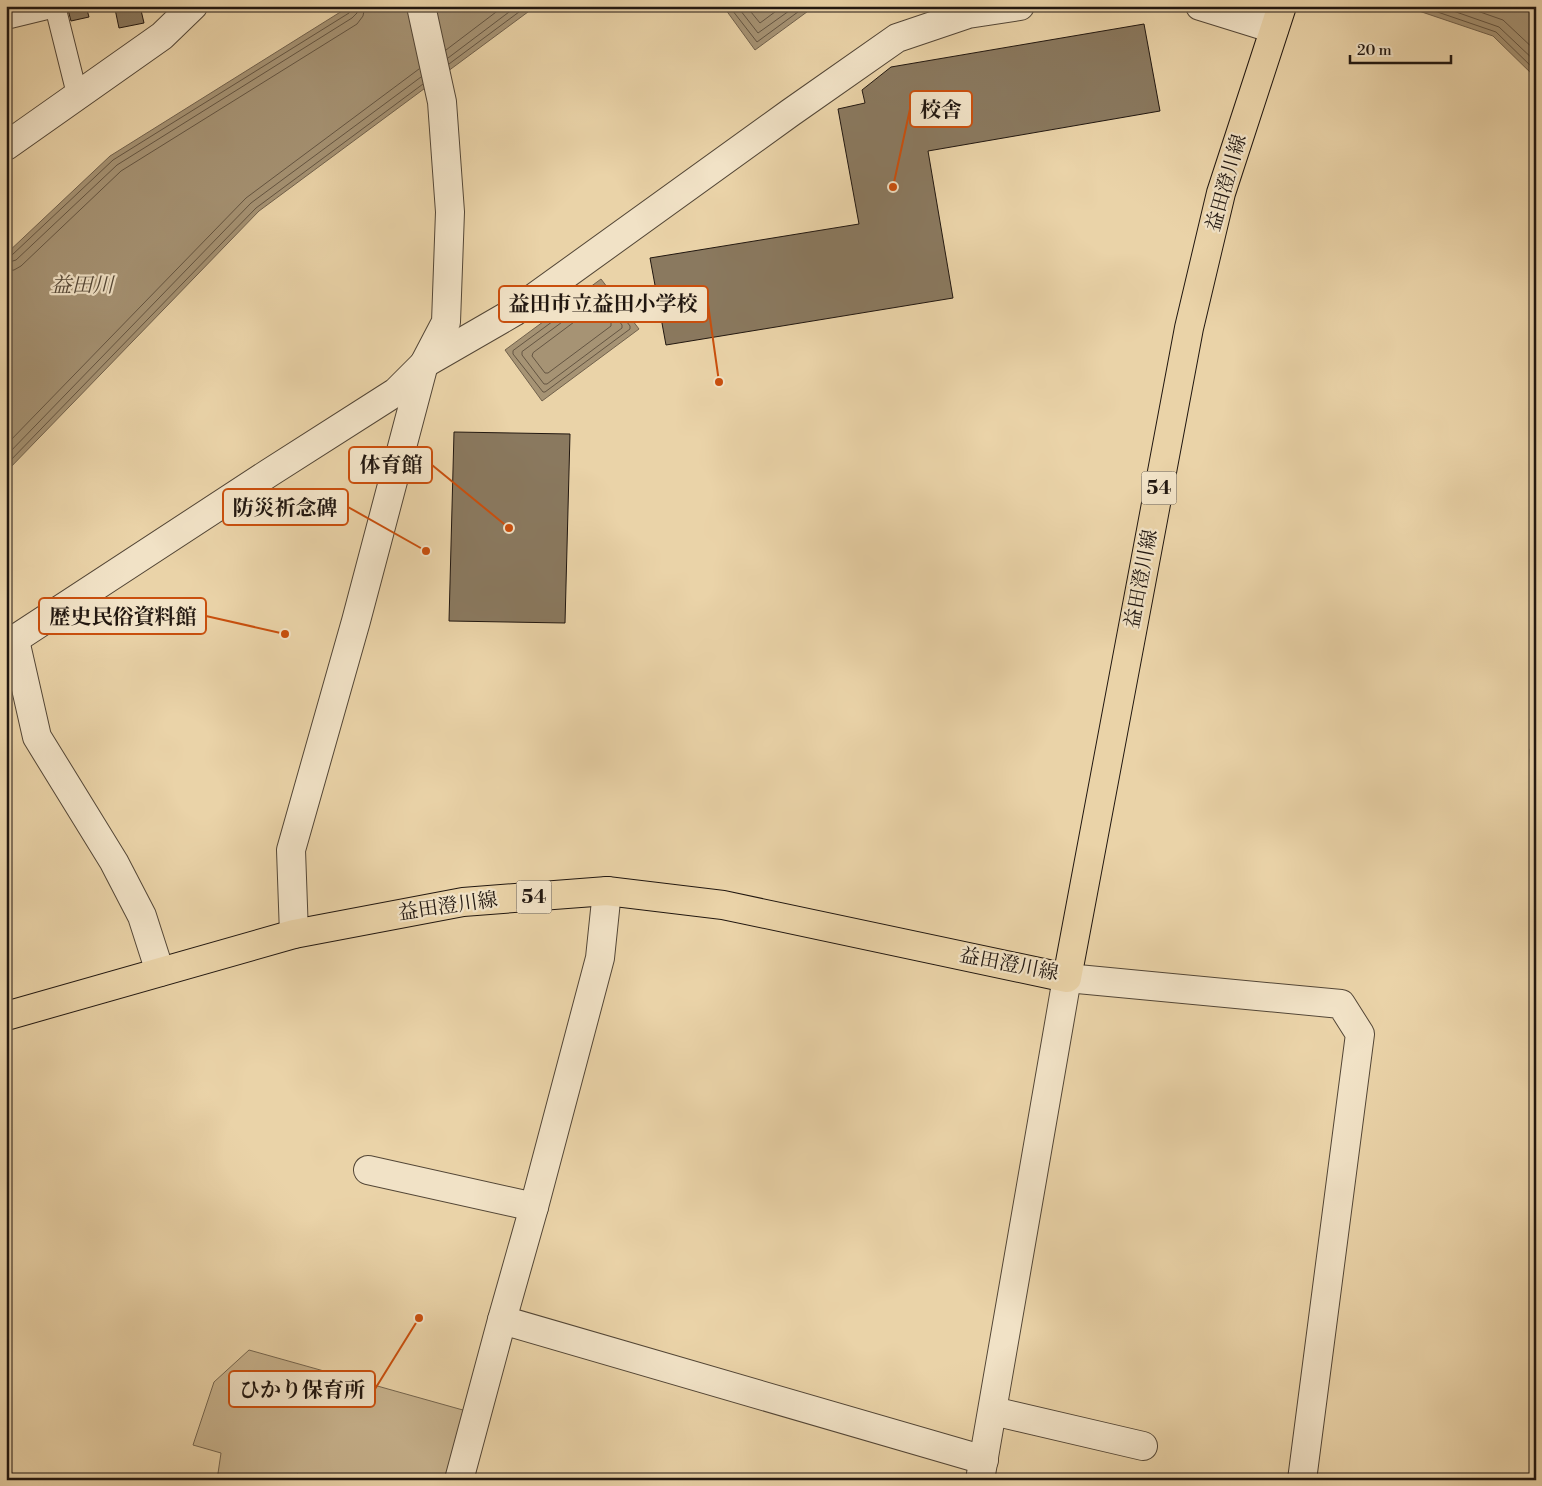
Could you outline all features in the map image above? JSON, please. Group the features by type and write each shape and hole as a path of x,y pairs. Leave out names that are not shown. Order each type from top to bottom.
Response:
{"main road":[{"name":"益田澄川線","path":"6,1016 294,934 463,902 607,891 723,905 1067,978 1189,328 1222,193 1278,18"}],"street":[{"path":"6,15 44,6"},
{"path":"6,146 77,94 162,36 193,6"},
{"path":"294,934 291,850 356,621 424,364 446,322 450,212 442,102 422,6"},
{"path":"160,972 142,916 114,862 37,737 11,642 396,392 424,364 514,312 897,38 968,14 1020,6"},
{"path":"1200,6 1278,18"},
{"path":"460,1480 600,958 607,891"},
{"path":"502,1320 982,1470 1067,978 1341,1004 1360,1034 1302,1480"},
{"path":"368,1170 534,1207"},
{"path":"993,1412 1143,1446"}],"lane":[{"path":"55,6 77,94"}],"shaded area":[{"path":"1536,741 1536,933 1530,749"},
{"path":"249,1350 470,1412 449,1480 313,1480 297,1474 294,1480 217,1480 221,1453 193,1445 214,1382"}],"water":[{"name":"益田川","path":"350,6 536,6 259,211 6,472 6,254 110,156"},
{"path":"723,6 815,6 755,50"},
{"path":"1404,6 1536,6 1536,78 1493,36"},
{"path":"601,279 639,329 542,401 505,350"}],"building":[{"path":"67,6 86,6 89,17 71,21"},
{"path":"140,6 144,23 119,28 115,9"},
{"path":"1144,24 1160,111 928,151 953,298 666,345 650,258 859,224 838,109 865,103 862,90 891,67"},
{"path":"454,432 570,434 565,623 449,621"}],"place":[{"name":"校舎","path":"893,187"},
{"name":"益田市立益田小学校","path":"719,382"},
{"name":"体育館","path":"509,528"},
{"name":"防災祈念碑","path":"426,551"},
{"name":"歴史民俗資料館","path":"285,634"},
{"name":"ひかり保育所","path":"419,1318"}]}
